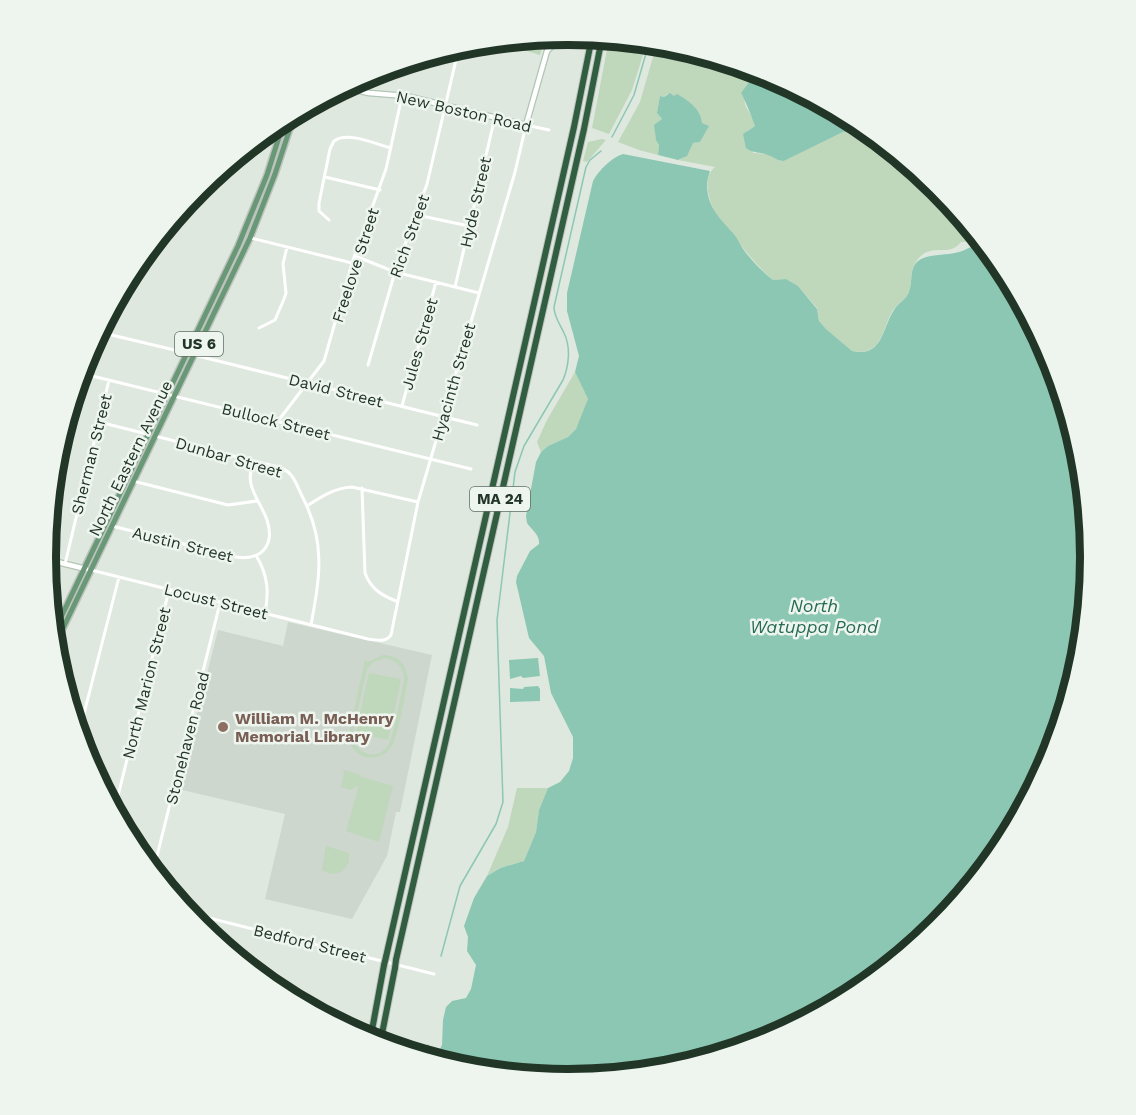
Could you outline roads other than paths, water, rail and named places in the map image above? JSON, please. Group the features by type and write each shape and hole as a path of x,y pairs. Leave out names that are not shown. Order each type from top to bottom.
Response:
{"highway":[{"name":"MA 24","path":"372,1031 384,965 576,119 590,46"},
{"name":"MA 24","path":"382,1035 394,968 584,129 600,46"}],"main road":[{"name":"North Eastern Avenue","path":"61,632 250,237 272,183 291,127"},
{"name":"North Eastern Avenue","path":"60,619 249,220 280,133"}],"street":[{"path":"526,125 543,59 552,45"},
{"name":"Rich Street","path":"368,365 395,272 430,174 456,57"},
{"name":"New Boston Road","path":"359,90 402,95 549,130"},
{"name":"Freelove Street","path":"278,421 324,361 352,263 380,190 402,95"},
{"name":"Hyde Street","path":"455,287 495,117"},
{"name":"Hyacinth Street","path":"387,639 391,634 418,502 515,172 526,125"},
{"path":"329,220 319,212 331,145 337,139 351,138 391,148"},
{"path":"325,177 380,190"},
{"path":"417,215 469,226"},
{"path":"250,237 352,263"},
{"path":"259,328 275,320 286,293 283,264 288,247"},
{"path":"355,256 395,272 479,293"},
{"name":"Jules Street","path":"402,406 436,282"},
{"path":"107,334 187,353"},
{"name":"David Street","path":"194,355 477,425"},
{"name":"Bullock Street","path":"90,375 471,469"},
{"name":"Sherman Street","path":"65,564 109,380"},
{"path":"99,422 148,434"},
{"name":"Dunbar Street","path":"155,436 253,460 284,469 291,475 316,529 319,547 319,578 311,625"},
{"name":"Austin Street","path":"112,526 236,557 247,559 257,557 266,546 269,531 267,519 251,486 250,475 253,460"},
{"path":"134,482 228,505 257,501"},
{"path":"307,506 325,494 342,488 362,488 418,502"},
{"path":"362,488 365,573 377,592 396,601"},
{"path":"257,557 269,591 265,613"},
{"name":"Locust Street","path":"56,562 368,639 383,641 387,639"},
{"path":"82,720 119,577"},
{"name":"North Marion Street","path":"117,801 169,590"},
{"name":"Stonehaven Road","path":"156,861 220,603"},
{"name":"Bedford Street","path":"203,916 434,974"}],"water":[{"path":"751,79 795,98 853,131 843,132 784,161 753,152 746,148 743,134 755,126 741,93"},
{"path":"670,93 674,96 677,94 690,103 697,110 702,123 709,126 700,142 693,143 687,156 678,160 658,155 659,145 654,125 662,119 657,113 660,96 664,97"},
{"name":"North Watuppa Pond","path":"623,154 710,171 707,185 712,206 746,253 773,280 786,279 798,286 817,309 819,321 852,351 862,352 876,346 894,310 908,295 913,267 918,261 922,258 961,252 972,247 974,252 978,250 1012,301 1028,331 1063,425 1071,458 1079,524 1080,558 1076,624 1071,657 1053,722 1028,784 1012,814 975,869 953,895 906,943 880,964 853,984 795,1017 733,1043 701,1053 635,1066 602,1069 534,1069 501,1066 438,1054 442,1045 446,1007 452,1001 466,998 471,989 476,965 467,951 468,937 464,926 474,898 487,876 500,868 524,861 536,832 539,810 548,788 560,782 569,771 573,758 573,737 551,693 544,656 529,638 516,582 530,551 539,544 537,535 527,523 526,516 536,462 541,452 548,446 568,437 576,429 588,399 575,372 579,356 567,311 567,293 593,181 614,158"},
{"path":"538,658 540,676 523,678 521,676 510,679 509,660"},
{"path":"538,686 540,701 510,702 510,688 523,689"}],"waterway":[{"path":"612,137 634,95 647,51"},
{"path":"441,956 460,886 496,824 503,802 497,620 515,472 524,446 563,380 567,369 568,344 554,307 586,167 590,160 601,151"},
{"path":"427,1051 428,1045"}],"place":[{"name":"William M. McHenry Memorial Library","path":"223,727"}]}
